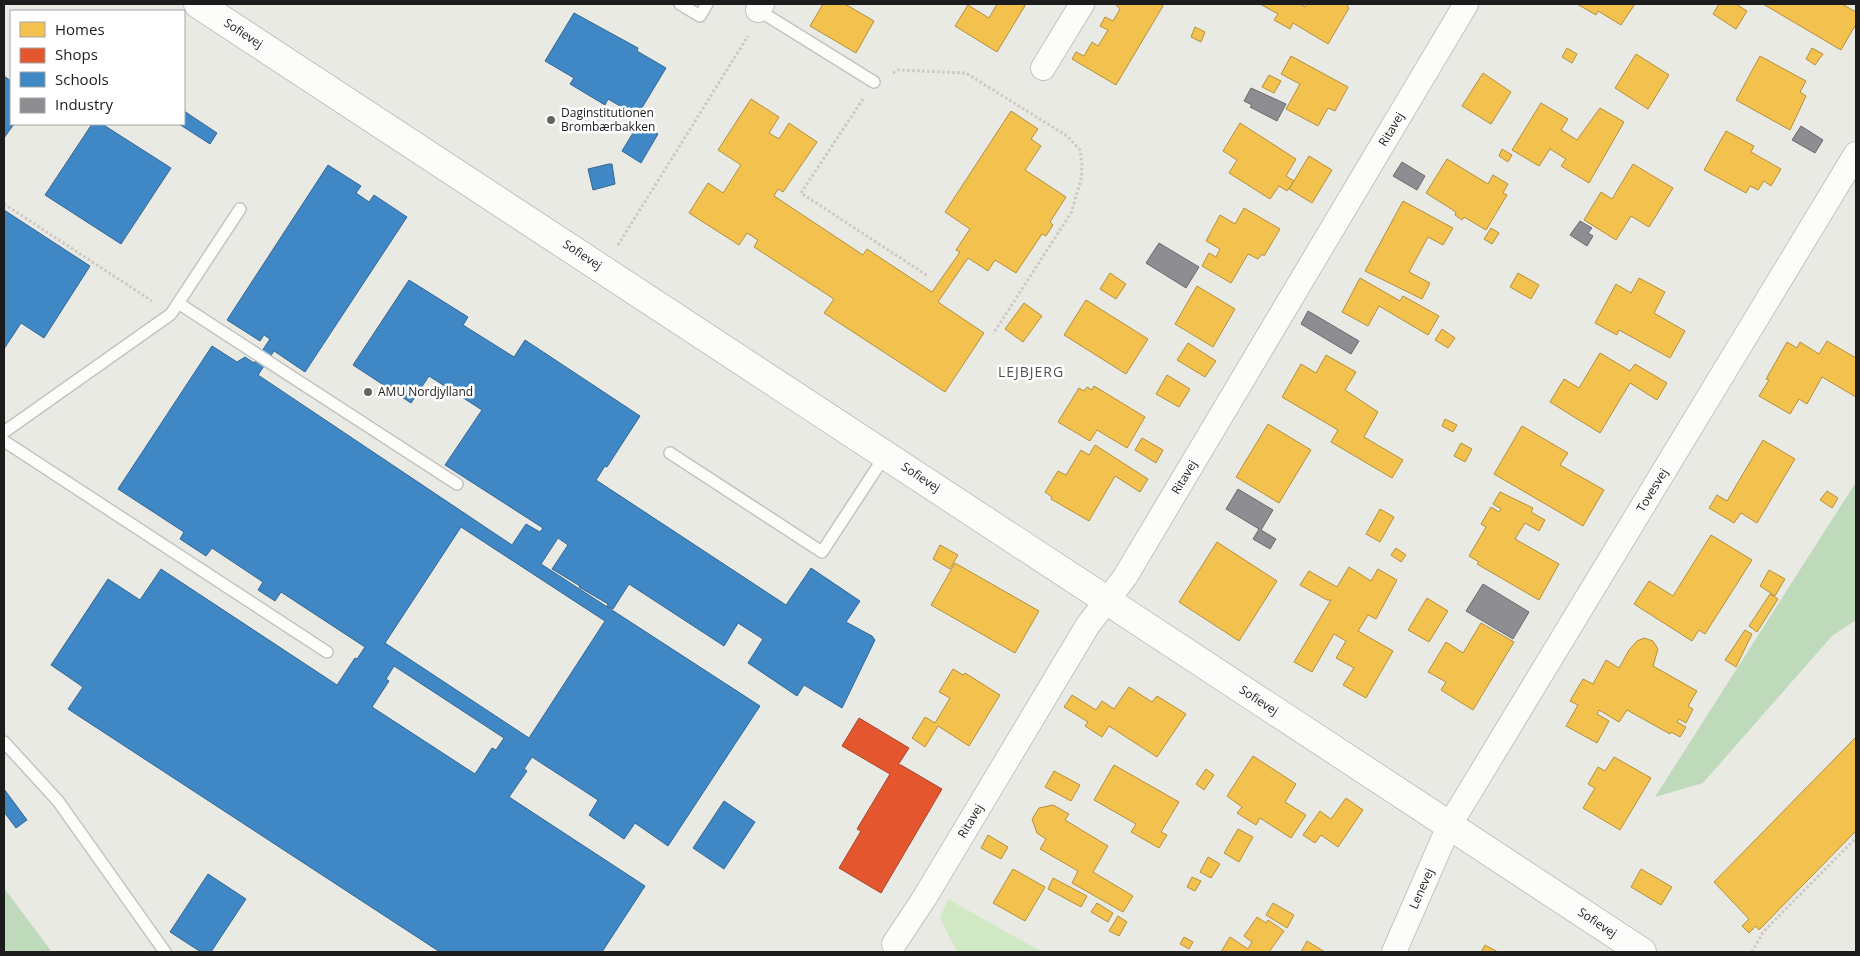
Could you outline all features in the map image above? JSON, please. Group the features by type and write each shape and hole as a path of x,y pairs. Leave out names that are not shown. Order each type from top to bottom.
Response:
{"street":[{"name":"Sofievej","path":"198,4 603,267 1106,602 1642,952"},
{"path":"1043,68 1082,4"},
{"name":"Ritavej","path":"890,948 925,897 1088,625 1125,577 1466,4"},
{"name":"Tovesvej","path":"1449,826 1856,154"},
{"name":"Lenevej","path":"1394,952 1449,826"}],"lane":[{"path":"680,4 700,16 707,4"},
{"path":"760,7 874,82"},
{"path":"4,432 171,314 240,209"},
{"path":"178,303 457,484"},
{"path":"4,441 327,652"},
{"path":"670,453 822,552 886,454"},
{"path":"4,742 58,801 165,952"}],"path":[{"path":"603,267 757,22 760,7"},
{"path":"928,276 801,193 874,82 898,70 966,73 1067,136 1080,150 1081,180 1071,213 993,334"},
{"path":"4,204 171,314"},
{"path":"1752,952 1763,932 1856,838"}],"green space":[{"path":"1856,482 1856,620 1832,636 1703,783 1655,797"},
{"path":"4,888 52,952 4,952"},
{"path":"948,899 1042,952 957,952 940,918"}],"building: Homes":[{"path":"823,4 845,4 874,21 856,53 810,26"},
{"path":"997,4 1026,4 997,52 955,26 968,5 989,18"},
{"path":"1115,4 1160,4 1163,6 1116,85 1072,59 1076,52 1084,56 1092,42 1098,46 1108,30 1100,26 1105,17 1113,21 1120,9"},
{"path":"1260,4 1300,4 1305,7 1307,4 1348,4 1349,8 1328,44 1293,23 1290,29 1274,20 1278,14"},
{"path":"1577,4 1635,4 1621,25 1598,11 1596,15"},
{"path":"1719,4 1736,4 1747,11 1736,29 1713,14"},
{"path":"1763,4 1842,4 1856,12 1856,24 1841,50"},
{"path":"1195,27 1205,32 1201,42 1191,37"},
{"path":"1567,48 1577,54 1572,63 1562,57"},
{"path":"1812,48 1823,54 1815,65 1806,59"},
{"path":"1636,54 1669,75 1648,109 1615,88"},
{"path":"1291,56 1348,87 1335,111 1328,108 1318,126 1286,109 1300,84 1281,74"},
{"path":"1760,56 1806,81 1800,92 1806,96 1790,130 1736,100"},
{"path":"1483,73 1511,92 1491,124 1462,106"},
{"path":"1269,75 1281,81 1274,93 1262,87"},
{"path":"751,99 779,117 769,133 779,139 789,123 817,142 783,192 778,189 774,196 863,255 867,249 932,292 960,252 956,250 970,229 945,212 1011,111 1038,129 1031,139 1041,146 1025,170 1066,197 1050,222 1053,225 1046,236 1042,234 1016,273 995,260 988,271 968,258 938,302 984,333 945,392 824,313 834,299 754,247 758,240 747,233 739,245 689,213 708,183 723,193 741,165 718,150"},
{"path":"1541,103 1568,119 1561,130 1577,140 1600,108 1624,122 1589,183 1561,166 1566,159 1550,149 1539,166 1512,150"},
{"path":"1240,123 1296,159 1286,176 1294,181 1287,191 1279,186 1270,199 1229,173 1237,160 1223,151"},
{"path":"1726,131 1754,146 1751,152 1781,169 1771,186 1764,181 1758,190 1750,186 1746,193 1704,170"},
{"path":"1502,149 1512,155 1508,162 1499,156"},
{"path":"1309,156 1332,170 1312,203 1289,189"},
{"path":"1447,159 1488,184 1493,175 1508,184 1503,193 1507,195 1486,230 1464,217 1462,220 1455,215 1456,212 1426,193"},
{"path":"1633,164 1673,188 1649,227 1631,216 1616,240 1584,220 1601,192 1612,199"},
{"path":"1403,201 1453,228 1443,245 1428,237 1409,272 1430,283 1422,299 1365,271"},
{"path":"1244,208 1280,229 1264,256 1262,254 1258,259 1248,254 1231,283 1202,266 1209,253 1216,257 1220,249 1206,241 1220,215 1235,224"},
{"path":"1491,228 1499,233 1492,244 1484,239"},
{"path":"1110,273 1126,284 1116,299 1100,289"},
{"path":"1518,273 1539,285 1531,299 1510,287"},
{"path":"1360,278 1400,301 1403,296 1439,316 1428,335 1379,306 1368,326 1342,312"},
{"path":"1639,278 1665,292 1654,313 1685,331 1670,358 1619,330 1617,335 1595,323 1616,284 1631,293"},
{"path":"1197,286 1235,309 1213,347 1175,324"},
{"path":"1086,300 1148,339 1126,374 1064,335"},
{"path":"1024,303 1042,316 1023,342 1005,329"},
{"path":"1442,329 1455,338 1448,348 1435,340"},
{"path":"1827,341 1856,358 1856,397 1822,377 1807,404 1799,399 1790,414 1759,396 1769,380 1766,379 1787,342 1797,348 1800,342 1819,354"},
{"path":"1188,343 1216,361 1205,377 1177,360"},
{"path":"1600,353 1630,371 1635,364 1667,383 1657,400 1630,383 1600,433 1550,402 1564,379 1579,388"},
{"path":"1326,355 1356,372 1345,390 1378,412 1364,437 1403,460 1392,478 1331,442 1338,430 1282,397 1301,364 1316,373"},
{"path":"1167,375 1190,389 1179,407 1156,394"},
{"path":"1094,386 1145,417 1127,448 1097,430 1090,441 1058,422 1079,388 1084,391 1087,387 1092,390"},
{"path":"1445,419 1457,425 1453,432 1442,426"},
{"path":"1268,424 1311,450 1279,503 1236,477"},
{"path":"1522,426 1568,453 1560,465 1604,490 1583,526 1494,474"},
{"path":"1142,438 1163,450 1156,463 1135,450"},
{"path":"1763,440 1795,459 1757,523 1741,513 1734,523 1709,508 1717,495 1727,501"},
{"path":"1461,443 1472,449 1465,462 1454,456"},
{"path":"1095,445 1148,479 1140,492 1115,476 1089,521 1051,499 1052,497 1045,492 1058,471 1066,475 1081,450 1089,455"},
{"path":"1827,491 1838,498 1832,508 1820,500"},
{"path":"1500,492 1533,508 1531,512 1545,520 1539,531 1525,523 1515,539 1559,564 1539,600 1477,564 1479,562 1469,556 1486,527 1481,524 1491,507 1499,512 1501,509 1493,504"},
{"path":"1380,509 1394,517 1380,542 1366,534"},
{"path":"1711,535 1752,560 1705,634 1699,630 1692,641 1634,604 1649,581 1673,596"},
{"path":"1217,542 1277,581 1239,641 1179,602"},
{"path":"940,545 958,555 950,569 933,559"},
{"path":"1396,548 1406,555 1401,562 1391,555"},
{"path":"955,563 1039,611 1015,653 931,605"},
{"path":"1349,567 1371,581 1378,569 1397,580 1376,619 1368,615 1358,631 1393,651 1366,698 1343,685 1354,668 1336,658 1346,641 1334,634 1312,672 1294,662 1331,600 1327,600 1300,585 1309,571 1337,587"},
{"path":"1769,570 1785,579 1775,596 1760,586"},
{"path":"1770,594 1778,599 1757,632 1749,626"},
{"path":"1427,598 1448,611 1429,642 1408,630"},
{"path":"1481,623 1514,642 1473,710 1441,690 1446,682 1428,672 1446,642 1463,653"},
{"path":"1745,630 1752,634 1736,667 1725,660"},
{"path":"1644,638 1653,641 1658,649 1653,666 1697,691 1688,706 1693,709 1686,723 1679,719 1677,722 1686,727 1680,737 1671,732 1670,734 1627,710 1619,722 1599,710 1597,714 1609,721 1597,743 1566,726 1578,705 1570,701 1583,679 1593,684 1606,660 1619,668 1629,650 1637,641"},
{"path":"953,669 963,675 965,673 1000,695 969,746 938,726 925,747 912,738 925,717 935,723 950,698 939,692"},
{"path":"1129,687 1152,702 1157,696 1186,714 1157,757 1109,726 1102,737 1085,726 1088,722 1064,707 1072,695 1096,710 1102,701 1114,709"},
{"path":"1856,737 1856,831 1759,930 1756,926 1749,933 1742,926 1749,919 1714,882"},
{"path":"1253,756 1296,784 1285,802 1306,815 1291,838 1260,818 1256,825 1237,813 1242,807 1227,796"},
{"path":"1614,757 1651,778 1620,830 1583,808 1595,788 1588,784 1598,767 1605,771"},
{"path":"1114,765 1179,802 1161,832 1167,835 1159,848 1131,832 1136,824 1094,800"},
{"path":"1206,769 1214,775 1204,790 1196,784"},
{"path":"1054,771 1080,785 1071,801 1045,787"},
{"path":"1346,798 1363,810 1338,847 1321,835 1315,843 1303,835 1320,811 1331,819"},
{"path":"1053,805 1069,814 1065,820 1108,846 1093,872 1133,896 1123,912 1072,883 1078,871 1040,849 1046,839 1037,833 1032,819 1039,808"},
{"path":"1238,829 1253,837 1239,862 1224,853"},
{"path":"988,835 1008,847 1001,859 981,848"},
{"path":"1208,857 1220,864 1211,878 1200,872"},
{"path":"1013,869 1045,887 1025,921 993,903"},
{"path":"1641,869 1672,887 1661,905 1631,887"},
{"path":"1192,877 1201,881 1195,891 1187,887"},
{"path":"1053,878 1087,896 1081,907 1048,889"},
{"path":"1097,903 1113,913 1108,922 1091,912"},
{"path":"1273,903 1294,915 1287,928 1266,915"},
{"path":"1118,916 1127,922 1119,936 1109,931"},
{"path":"1257,917 1266,923 1268,920 1284,931 1269,952 1221,952 1230,937 1248,949 1252,942 1244,936"},
{"path":"1184,937 1193,942 1189,949 1180,944"},
{"path":"1307,941 1325,952 1301,952"},
{"path":"1485,945 1498,952 1481,952"}],"building: Shops":[{"path":"859,718 909,748 898,765 942,789 881,893 839,868 861,831 857,829 890,774 842,746"}],"building: Schools":[{"path":"574,13 638,48 637,51 666,68 637,116 608,99 605,105 570,84 574,78 545,61"},
{"path":"4,76 10,80 10,125 13,125 4,138"},
{"path":"185,112 217,133 210,144 181,125 185,125"},
{"path":"639,123 658,134 641,163 622,151"},
{"path":"91,125 104,125 171,168 121,244 45,195"},
{"path":"612,164 615,184 593,190 588,169"},
{"path":"328,165 361,186 356,193 369,202 374,195 407,217 305,372 274,351 258,375 512,545 526,524 540,532 543,528 445,465 482,410 429,376 411,403 353,365 409,280 468,317 463,325 514,357 525,340 640,416 607,467 605,466 596,480 786,605 811,568 860,601 846,622 872,636 875,640 842,708 804,685 797,696 748,663 763,639 738,623 724,646 629,584 613,609 607,606 608,604 552,569 568,545 558,538 541,564 760,706 668,846 635,823 624,839 589,815 598,800 532,757 524,769 527,771 509,797 645,886 602,952 440,952 68,709 83,687 51,665 108,579 140,600 161,569 337,685 355,658 357,659 365,647 281,592 275,601 258,590 263,582 212,548 206,556 180,539 184,532 118,489 212,346 237,362 245,357 254,363 270,339 264,335 260,341 227,320","holes":["461,527 605,621 529,738 385,643","394,666 504,738 496,750 492,748 475,774 372,707 389,681 386,679"]},
{"path":"4,210 90,266 44,338 21,323 4,349"},
{"path":"4,789 27,820 16,828 4,812"},
{"path":"724,801 755,822 724,869 693,848"},
{"path":"208,874 246,899 211,952 201,952 170,932"}],"building: Industry":[{"path":"1251,88 1286,104 1277,121 1250,107 1252,105 1244,101"},
{"path":"1801,126 1823,140 1815,153 1792,140"},
{"path":"1402,162 1425,176 1417,190 1393,176"},
{"path":"1580,221 1592,228 1588,233 1593,236 1587,246 1570,235"},
{"path":"1159,243 1199,267 1186,288 1146,263"},
{"path":"1308,311 1359,341 1351,354 1301,324"},
{"path":"1238,489 1273,510 1261,530 1276,539 1270,549 1253,539 1259,529 1226,509"},
{"path":"1483,584 1529,612 1513,639 1466,611"}],"place":[{"name":"Daginstitutionen Brombærbakken","path":"551,120"},
{"name":"AMU Nordjylland","path":"368,392"}],"district":[{"name":"LEJBJERG","path":"1031,372"}]}
